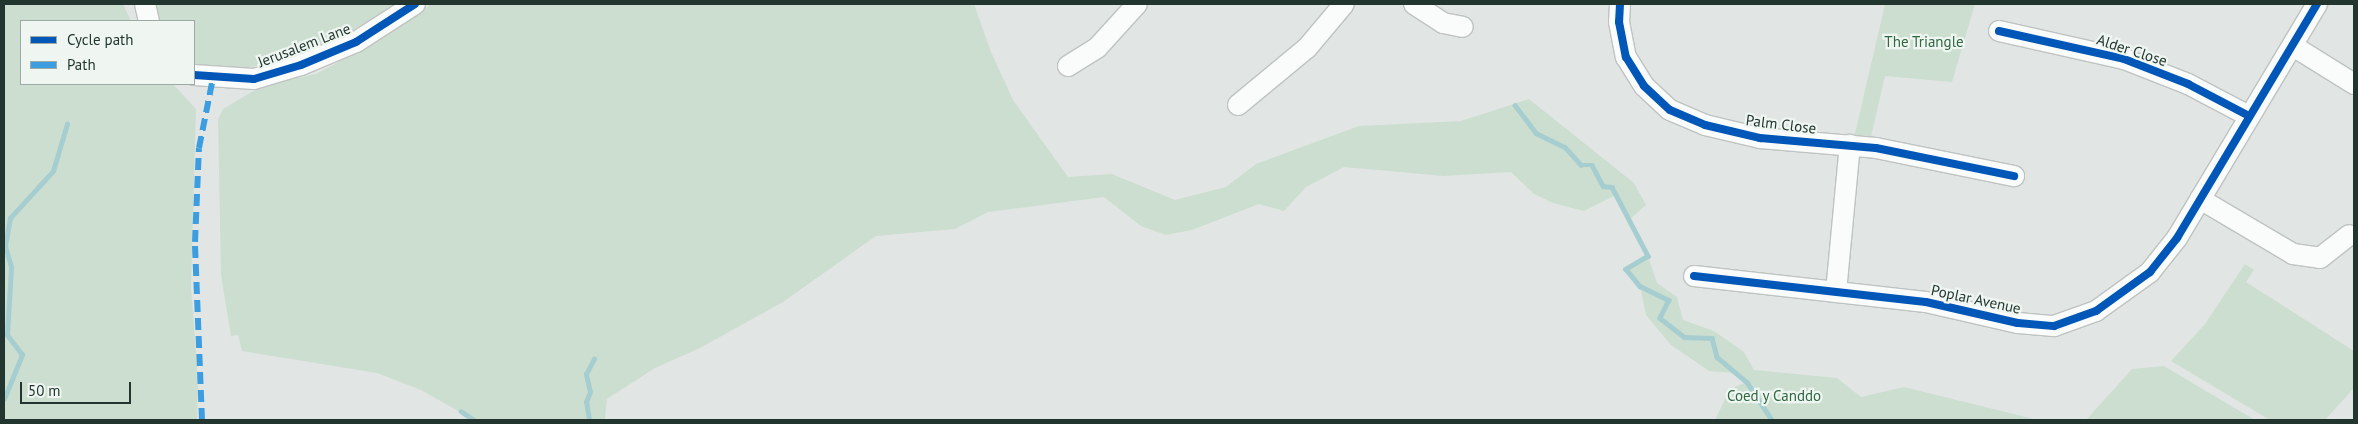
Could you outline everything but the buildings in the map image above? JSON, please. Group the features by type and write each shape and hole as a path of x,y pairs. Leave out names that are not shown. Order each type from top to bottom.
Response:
{"street":[{"path":"144,4 149,20"},
{"name":"Jerusalem Lane","path":"195,75 254,79 301,65 356,42 415,4"},
{"path":"1068,66 1097,48 1137,4"},
{"path":"1238,105 1307,48 1344,4"},
{"path":"1414,4 1443,23 1464,27"},
{"name":"Palm Close","path":"1620,4 1619,22 1626,57 1644,86 1670,110 1705,125 1760,138 1850,145 1924,156 2014,176"},
{"name":"Poplar Avenue","path":"1694,276 1926,302 2018,323 2054,326 2096,310 2150,272 2177,238 2317,4"},
{"name":"Alder Close","path":"2000,31 2124,59 2188,84 2249,116"},
{"path":"2293,46 2354,84"},
{"path":"1836,292 1850,145"},
{"path":"2200,199 2293,254 2320,258 2349,235"}],"green space":[{"path":"4,4 123,4 131,20 20,20 20,85 174,85 196,109 191,287 198,381 197,420 4,420"},
{"path":"155,4 396,4 346,34 276,63 222,71 195,64 195,20 158,20"},
{"path":"431,4 974,4 991,52 1013,100 1068,177 1112,174 1175,200 1226,187 1256,164 1359,126 1461,121 1529,99 1634,183 1646,205 1629,220 1616,195 1584,211 1553,203 1534,194 1511,172 1444,176 1344,167 1306,187 1284,211 1259,204 1192,230 1166,235 1141,226 1104,197 988,212 955,229 876,236 783,302 700,348 655,368 607,399 605,420 474,420 421,390 377,373 242,351 238,335 231,336 221,275 218,119 223,109 263,85 316,74 378,41"},
{"name":"The Triangle","path":"1885,4 1975,4 1952,82 1885,76 1870,141 1854,138"},
{"name":"Coed y Canddo","path":"1648,256 1657,283 1677,297 1683,320 1714,331 1744,352 1754,370 1837,378 1861,397 1904,387 2038,420 1715,420 1730,389 1747,382 1735,373 1709,371 1671,345 1646,315 1640,286 1626,269"},
{"path":"2245,264 2254,270 2246,282 2354,351 2354,388 2325,420 2270,420 2171,361 2205,324"},
{"path":"2164,366 2255,420 2086,420 2132,369"}],"waterway":[{"path":"1515,105 1536,133 1565,147 1581,165 1592,165 1603,186 1612,187 1648,256 1626,269 1640,286 1669,300 1660,318 1684,337 1712,338 1717,357 1747,382 1772,420"},
{"path":"4,399 22,355 7,335 11,267 5,246 10,218 53,171 67,124"},
{"path":"589,420 586,402 590,392 586,374 594,359"},
{"path":"461,411 474,420"}],"marked path":[{"path":"202,420 195,242 199,148 213,78"}],"cycle path":[{"path":"195,75 254,79 301,65 356,42 415,4"},
{"path":"1620,4 1619,22 1626,57 1644,86 1670,110 1705,125 1760,138 1876,148 2014,176"},
{"path":"1694,276 1926,302 2018,323 2054,326 2096,311 2150,272 2177,238 2317,4"},
{"path":"1999,31 2124,59 2188,84 2249,116"}]}
